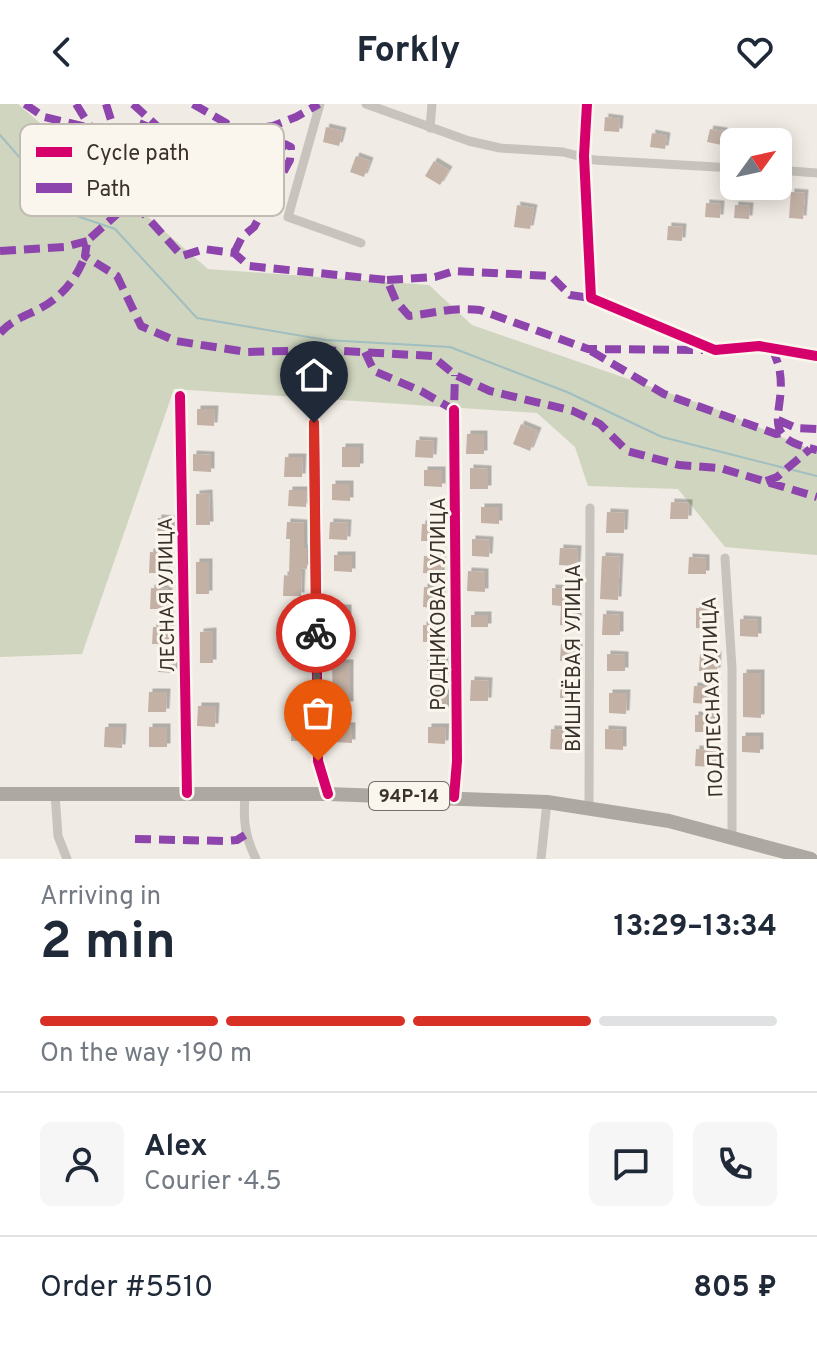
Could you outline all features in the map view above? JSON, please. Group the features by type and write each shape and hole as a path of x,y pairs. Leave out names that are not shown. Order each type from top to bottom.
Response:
{"main road":[{"name":"94Р-14","path":"0,794 328,794 547,802 669,821 811,859"}],"street":[{"path":"320,104 288,217 361,243"},
{"path":"366,104 430,128 500,148 563,152 594,160 720,167"},
{"path":"430,128 432,104"},
{"path":"587,104 584,156 591,298 715,350 759,346 817,356"},
{"path":"792,171 817,173"},
{"name":"ЛЕСНАЯ УЛИЦА","path":"180,396 187,793"},
{"name":"РОДНИКОВАЯ УЛИЦА","path":"454,410 457,745 454,797"},
{"path":"314,423 318,761 328,794"},
{"name":"ВИШНЁВАЯ УЛИЦА","path":"589,807 590,508"},
{"name":"ПОДЛЕСНАЯ УЛИЦА","path":"725,558 732,668 732,836"},
{"path":"55,794 58,836 67,859"},
{"path":"245,796 243,817 246,837 256,859"},
{"path":"541,859 547,802"}],"green space":[{"path":"0,104 18,104 41,124 20,124 20,216 147,216 208,269 429,285 472,325 718,410 817,452 817,555 725,547 678,489 588,486 575,447 537,413 174,389 82,654 0,657"}],"building":[{"path":"605,117 620,119 619,132 604,131"},
{"path":"326,127 343,131 339,146 323,142"},
{"path":"710,129 720,130 720,145 707,142"},
{"path":"652,133 667,136 665,149 650,147"},
{"path":"356,156 370,161 364,177 350,172"},
{"path":"434,161 449,170 440,185 425,176"},
{"path":"792,192 805,193 803,219 789,218"},
{"path":"706,203 721,204 720,218 705,217"},
{"path":"517,205 534,208 530,229 514,227"},
{"path":"735,205 750,206 749,219 734,218"},
{"path":"668,226 683,227 682,241 667,240"},
{"path":"197,409 215,409 214,426 197,425"},
{"path":"521,424 538,431 530,451 513,444"},
{"path":"467,434 484,434 484,454 466,454"},
{"path":"416,440 434,441 433,458 415,457"},
{"path":"342,447 360,447 360,467 342,467"},
{"path":"193,454 211,455 211,472 193,471"},
{"path":"285,457 303,457 302,477 284,477"},
{"path":"470,468 488,469 488,489 470,489"},
{"path":"424,470 442,470 442,487 424,486"},
{"path":"332,484 350,484 350,501 332,500"},
{"path":"289,490 307,490 306,507 288,506"},
{"path":"209,493 210,525 196,525 196,494"},
{"path":"671,502 689,503 688,519 670,519"},
{"path":"481,507 499,507 499,524 481,523"},
{"path":"607,512 625,513 624,533 606,533"},
{"path":"158,518 172,519 172,536 157,535"},
{"path":"287,522 304,523 307,569 302,568 301,596 283,596 284,575 289,576"},
{"path":"330,522 348,523 347,540 329,539"},
{"path":"422,524 440,525 439,541 421,541"},
{"path":"472,539 490,540 489,557 472,556"},
{"path":"560,548 578,549 577,566 559,565"},
{"path":"150,552 167,553 167,573 149,573"},
{"path":"334,555 352,555 352,572 334,571"},
{"path":"424,556 442,557 441,574 423,573"},
{"path":"602,556 620,557 618,600 600,599"},
{"path":"689,557 706,558 706,574 688,574"},
{"path":"196,562 209,562 209,594 196,594"},
{"path":"468,571 485,572 485,592 467,591"},
{"path":"424,587 442,588 441,608 423,607"},
{"path":"151,588 169,589 168,609 150,609"},
{"path":"552,588 570,589 570,608 578,609 578,626 560,625 561,606 552,605"},
{"path":"330,608 348,608 348,628 330,628"},
{"path":"696,608 714,609 714,629 696,628"},
{"path":"291,612 309,612 308,629 291,629"},
{"path":"603,614 620,615 620,635 602,635"},
{"path":"471,615 488,615 488,627 471,627"},
{"path":"740,619 758,620 758,637 740,636"},
{"path":"423,625 441,626 441,642 423,642"},
{"path":"153,627 171,628 170,652 176,652 175,673 158,672 158,644 152,644"},
{"path":"213,631 213,663 200,663 200,632"},
{"path":"561,644 579,645 578,662 560,661"},
{"path":"607,654 625,655 625,671 607,671"},
{"path":"700,654 718,655 717,671 699,671"},
{"path":"427,660 445,660 445,677 427,676"},
{"path":"332,663 350,663 350,705 333,704"},
{"path":"743,673 761,673 761,718 743,717"},
{"path":"471,680 489,681 488,701 470,701"},
{"path":"561,682 579,682 578,699 560,698"},
{"path":"694,686 712,687 711,704 693,703"},
{"path":"149,692 167,692 166,712 148,712"},
{"path":"429,692 447,693 447,710 429,709"},
{"path":"609,693 627,693 626,714 609,713"},
{"path":"292,696 308,697 306,721 310,721 309,741 291,741"},
{"path":"198,706 216,706 215,727 197,726"},
{"path":"695,715 713,715 712,732 695,732"},
{"path":"335,725 352,726 352,743 334,742"},
{"path":"105,727 123,727 122,748 104,747"},
{"path":"149,727 167,727 167,747 149,747"},
{"path":"428,727 446,727 445,744 428,743"},
{"path":"551,729 569,730 568,750 550,749"},
{"path":"605,729 623,730 623,750 605,749"},
{"path":"742,736 760,736 760,753 742,752"},
{"path":"696,749 714,750 713,767 695,766"}],"waterway":[{"path":"0,135 20,158"},
{"path":"77,216 115,229 197,318 326,340 450,347 567,392 662,437 817,476"}],"marked path":[{"path":"25,104 44,117 74,124"},
{"path":"76,104 88,124"},
{"path":"106,104 111,124"},
{"path":"133,104 155,124"},
{"path":"193,104 227,124"},
{"path":"278,124 319,104"},
{"path":"142,112 143,124"},
{"path":"284,145 291,147 290,160 284,171"},
{"path":"115,216 87,241 85,256 117,276 141,326 176,341 247,352 325,350 432,356 455,375 490,391 573,411 600,424 627,451 679,465 720,468 817,497"},
{"path":"146,216 182,256 204,249 234,253 249,266 387,280 396,301 409,316 480,310 588,349 703,350"},
{"path":"234,253 242,237 254,227 260,216"},
{"path":"0,251 64,247 87,241"},
{"path":"0,333 11,323 58,296 71,282 85,256"},
{"path":"387,280 435,277 454,271 551,276 570,295 591,298"},
{"path":"772,348 780,373 780,431 798,445 817,450"},
{"path":"591,351 664,394 776,434 782,433"},
{"path":"365,352 374,371 421,391 454,410 455,375"},
{"path":"778,420 796,428 817,429"},
{"path":"766,481 777,477 810,449"},
{"path":"135,839 224,841 237,840 245,835"}],"cycle path":[{"path":"587,104 584,156 591,298 715,350 759,346 817,356"},
{"path":"180,396 187,793"},
{"path":"454,410 457,761 454,797"},
{"path":"314,423 318,761 328,794"}],"way so far":[{"path":"316,633 318,761"}],"route":[{"path":"314,423 316,633"}]}
